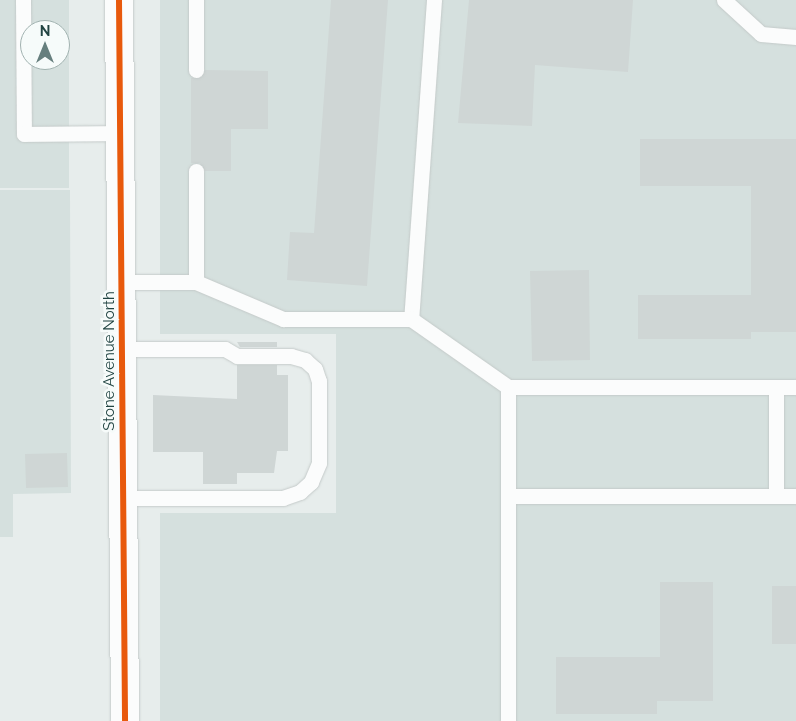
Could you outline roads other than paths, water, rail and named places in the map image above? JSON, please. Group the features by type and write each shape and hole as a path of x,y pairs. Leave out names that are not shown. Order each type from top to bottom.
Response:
{"street":[{"name":"Stone Avenue North","path":"120,0 125,721"}],"lane":[{"path":"23,0 24,134 121,133"},
{"path":"196,0 196,70"},
{"path":"411,319 434,0"},
{"path":"724,0 761,34 796,37"},
{"path":"196,171 196,282"},
{"path":"122,282 196,282 283,319 411,319 508,387 796,387"},
{"path":"122,349 225,349 237,356 291,356 305,360 315,369 319,381 319,464 311,482 300,492 283,498 124,498"},
{"path":"508,387 508,721"},
{"path":"776,387 776,496"},
{"path":"508,496 796,496"}]}
